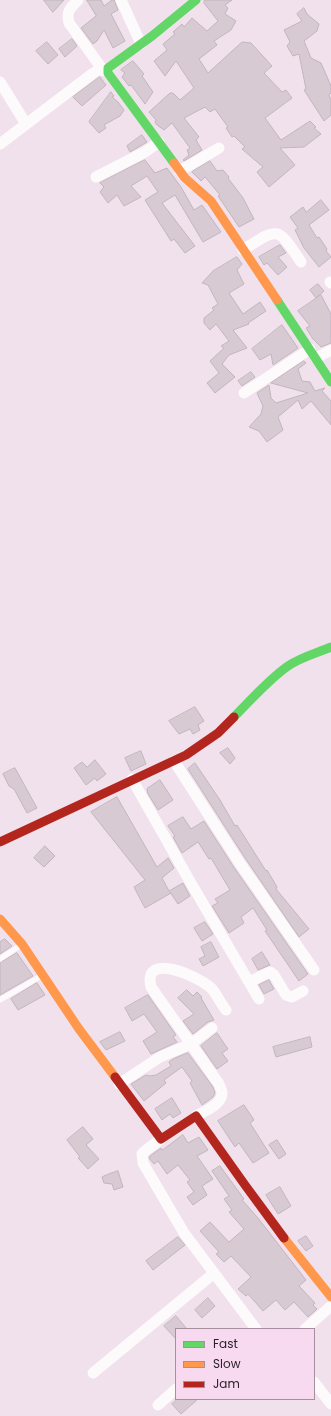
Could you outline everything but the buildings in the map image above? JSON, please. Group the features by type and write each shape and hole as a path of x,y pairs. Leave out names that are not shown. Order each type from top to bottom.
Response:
{"street":[{"path":"78,0 69,9 67,16 69,23 180,171 190,183 211,201 331,382"},
{"path":"120,0 141,44"},
{"path":"0,144 92,74 98,70 105,70 141,44 179,16 196,0"},
{"path":"0,82 26,124"},
{"path":"96,178 145,152 159,142"},
{"path":"180,171 219,148"},
{"path":"243,250 268,234 279,234 287,241 301,262"},
{"path":"244,394 313,354 331,350"},
{"path":"0,842 186,755 218,733 264,687 288,666 300,658 331,647"},
{"path":"174,761 240,862 314,970"},
{"path":"132,779 259,999"},
{"path":"0,920 22,944 78,1029 161,1139"},
{"path":"226,1010 212,988 190,975 174,970 158,968 150,976 151,987 219,1084 222,1093 217,1104 161,1139 145,1150 142,1154 143,1163 184,1233 252,1327"},
{"path":"249,982 270,972 274,975 286,995 292,997 303,991"},
{"path":"119,1084 160,1057 191,1044 212,1028"},
{"path":"196,1116 291,1248 331,1297"},
{"path":"93,1373 213,1274"},
{"path":"306,1328 331,1306"},
{"path":"315,1383 331,1404"},
{"path":"158,1405 175,1390"}],"lane":[{"path":"0,959 22,944"},
{"path":"0,1000 43,975"}],"traffic: fast":[{"path":"174,163 108,73 108,68 152,36 196,0"},
{"path":"277,300 331,382"},
{"path":"234,717 267,684 288,666 331,647"}],"traffic: slow":[{"path":"174,163 185,178 211,201 277,300"},
{"path":"0,919 22,944 79,1029 115,1077"},
{"path":"284,1238 331,1297"}],"traffic: jam":[{"path":"0,842 186,755 218,733 234,717"},
{"path":"115,1077 161,1139 196,1116 284,1238"}]}
